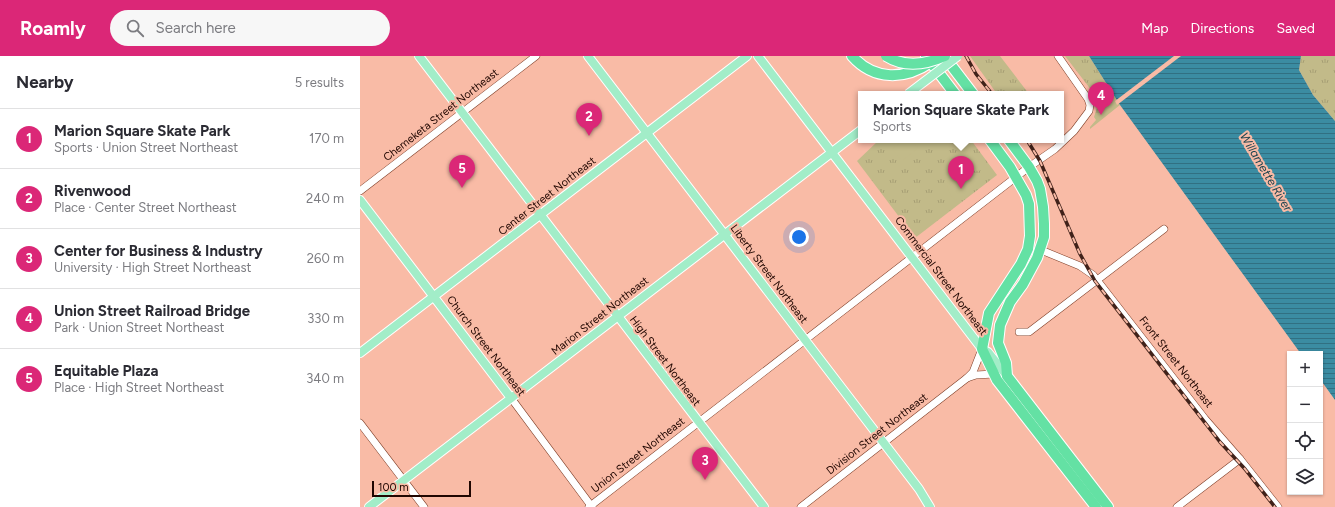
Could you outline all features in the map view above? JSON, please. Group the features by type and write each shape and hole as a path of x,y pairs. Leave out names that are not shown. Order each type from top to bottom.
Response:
{"highway":[{"path":"852,56 869,70 879,74 890,75 901,75 912,72 928,59 953,91"},
{"path":"886,56 895,61 913,64 928,62 944,56 971,91"},
{"path":"992,143 1016,177 1029,204 1030,242 1021,264 989,314 982,349 997,380 1096,507"},
{"path":"1007,376 1006,363 998,343 1000,325 1010,302 1031,270 1041,250 1044,224 1040,189 1029,167 1011,143"},
{"path":"1030,231 1041,250"},
{"name":"Commercial Street Northeast","path":"1007,376 1108,507"}],"main road":[{"name":"High Street Northeast","path":"418,56 764,507"},
{"name":"Liberty Street Northeast","path":"588,56 919,489 930,507"},
{"name":"Center Street Northeast","path":"360,353 747,56"},
{"name":"Commercial Street Northeast","path":"758,56 982,349 988,352 1007,376"},
{"path":"912,91 958,56"},
{"name":"Marion Street Northeast","path":"369,507 858,132"},
{"name":"Church Street Northeast","path":"360,200 511,398"}],"street":[{"name":"Chemeketa Street Northeast","path":"360,191 536,56"},
{"name":"Union Street Northeast","path":"1058,56 1088,99 1090,105 1089,111 1064,142"},
{"name":"Union Street Northeast","path":"591,506 1016,177 1063,143"},
{"path":"1019,332 1029,332 1164,229"},
{"name":"Front Street Northeast","path":"1041,250 1080,266 1090,272 1205,419 1240,459 1278,507"},
{"path":"967,378 973,372 982,349"},
{"path":"967,378 976,375 994,374"},
{"name":"Division Street Northeast","path":"801,507 967,378"},
{"name":"Church Street Northeast","path":"511,398 591,506"},
{"path":"360,423 424,507"},
{"path":"1177,507 1240,459"}],"green space":[{"path":"970,56 1000,56 1027,91 995,91"},
{"path":"1065,56 1089,56 1120,105 1090,129 1096,120 1094,117 1097,106 1095,95"},
{"path":"1301,56 1335,56 1335,121 1313,95 1299,70"},
{"path":"876,143 973,143 997,175 915,238 857,161"},
{"path":"900,143 914,143 918,148 902,161 892,149"},
{"path":"962,148 980,171 958,170 949,158"},
{"path":"950,176 968,178 974,186 973,192 967,197 958,200 952,197 947,181"}],"water":[{"name":"Willamette River","path":"1089,56 1301,56 1299,70 1313,95 1335,121 1335,400 1323,383 1323,351 1299,351 1120,105"}],"pier":[{"path":"1174,56 1181,56 1117,105 1115,101"}],"railway":[{"path":"966,56 976,74 990,91"},
{"path":"1029,143 1040,161 1080,254 1095,281 1220,442 1245,469 1275,507"}],"place":[{"name":"Union Street Railroad Bridge","path":"1101,115"},
{"name":"Rivenwood","path":"589,136"},
{"name":"Equitable Plaza","path":"462,188"},
{"name":"Marion Square Skate Park","path":"961,189"},
{"name":"Center for Business & Industry","path":"705,480"}]}
